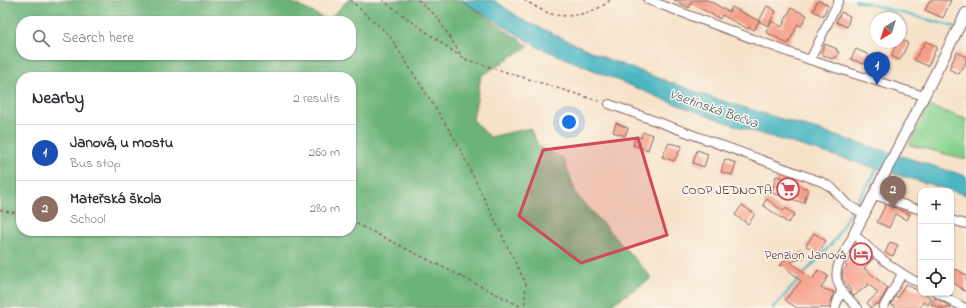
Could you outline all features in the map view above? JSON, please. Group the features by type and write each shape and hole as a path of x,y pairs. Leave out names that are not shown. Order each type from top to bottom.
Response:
{"street":[{"path":"648,0 810,60 923,99"},
{"path":"810,60 839,0"},
{"path":"858,308 841,291 836,281 836,271 854,234 861,213 876,192 966,13"},
{"path":"609,104 822,182 832,188 847,204 861,213"},
{"path":"876,192 918,209"},
{"path":"954,221 966,224"},
{"path":"854,234 879,258 902,274 918,282"},
{"path":"883,308 902,274"},
{"path":"835,308 841,291"},
{"path":"943,296 965,308"}],"path":[{"path":"350,0 388,35 455,139 526,284 524,308 356,223"},
{"path":"382,0 464,59 609,104"},
{"path":"418,0 437,17 464,59"},
{"path":"524,0 550,14 561,15 587,12 602,6 610,0"},
{"path":"0,210 16,213"}],"highlighted area":[{"path":"638,138 667,235 581,263 519,216 543,150"}],"green space":[{"path":"0,0 287,0 320,16 16,16 16,60 356,60 356,16 332,16 348,0 461,0 529,46 481,76 473,120 490,137 530,128 539,147 563,158 577,195 652,278 606,308 0,308"},
{"path":"928,106 966,119 966,159 909,145"}],"water":[{"name":"Vsetínská Bečva","path":"461,0 494,0 523,20 610,60 707,96 966,176 966,195 954,191 954,188 943,188 748,130 670,102 538,47"}],"building":[{"path":"674,0 708,0 729,12 732,7 759,21 754,30 749,27 748,29 722,15 720,19 691,3 689,8"},
{"path":"818,0 828,5 823,16 813,11"},
{"path":"930,0 951,0 943,18 925,10"},
{"path":"767,6 776,11 768,26 759,21"},
{"path":"791,8 807,15 801,26 798,24 788,44 766,32 772,21 782,27"},
{"path":"841,12 850,16 847,27 836,22"},
{"path":"926,41 937,47 928,66 914,60"},
{"path":"825,44 837,49 836,51 839,52 836,58 834,57 832,59 821,54"},
{"path":"894,48 906,48 900,60 891,56"},
{"path":"856,49 869,55 864,64 851,59"},
{"path":"879,52 888,57 882,67 873,63"},
{"path":"957,52 966,57 966,63 959,74 949,69"},
{"path":"616,123 628,128 625,136 613,132"},
{"path":"643,132 653,135 648,150 633,145 636,136 641,138"},
{"path":"669,143 682,146 674,161 662,157"},
{"path":"697,150 708,154 704,167 693,163"},
{"path":"725,159 736,163 732,175 721,172"},
{"name":"COOP JEDNOTA","path":"776,176 797,182 796,185 808,189 804,203 772,193"},
{"path":"767,199 783,211 785,208 795,214 788,223 763,205"},
{"path":"886,204 910,214 907,220 895,214 889,228 877,222"},
{"path":"742,205 755,214 748,224 735,215"},
{"path":"814,233 826,241 818,253 806,246"},
{"path":"890,242 898,245 893,256 885,253"},
{"path":"860,248 873,259 864,268 888,288 878,305 877,303 871,308 867,303 878,293 869,284 854,296 843,279 842,272 847,266 845,264"},
{"path":"804,251 806,257 791,262 812,280 818,270 828,276 821,288 834,292 830,308 797,308 785,300 801,281 783,265 779,266 788,257"},
{"path":"956,269 966,275 966,292 954,283 954,274"},
{"path":"905,284 918,291 918,296 928,296 932,298 928,305 923,302 920,308 897,308 891,304 896,296 898,298"},
{"path":"935,298 952,308 939,308 931,304"}],"waterway":[{"path":"855,0 955,27"},
{"path":"773,308 836,239 850,211 874,175 877,167"}],"place":[{"name":"Janová, u mostu","path":"877,85"},
{"name":"COOP JEDNOTA","path":"788,189"},
{"name":"Mateřská škola","path":"893,209"},
{"name":"Penzion Janová","path":"861,254"}]}
